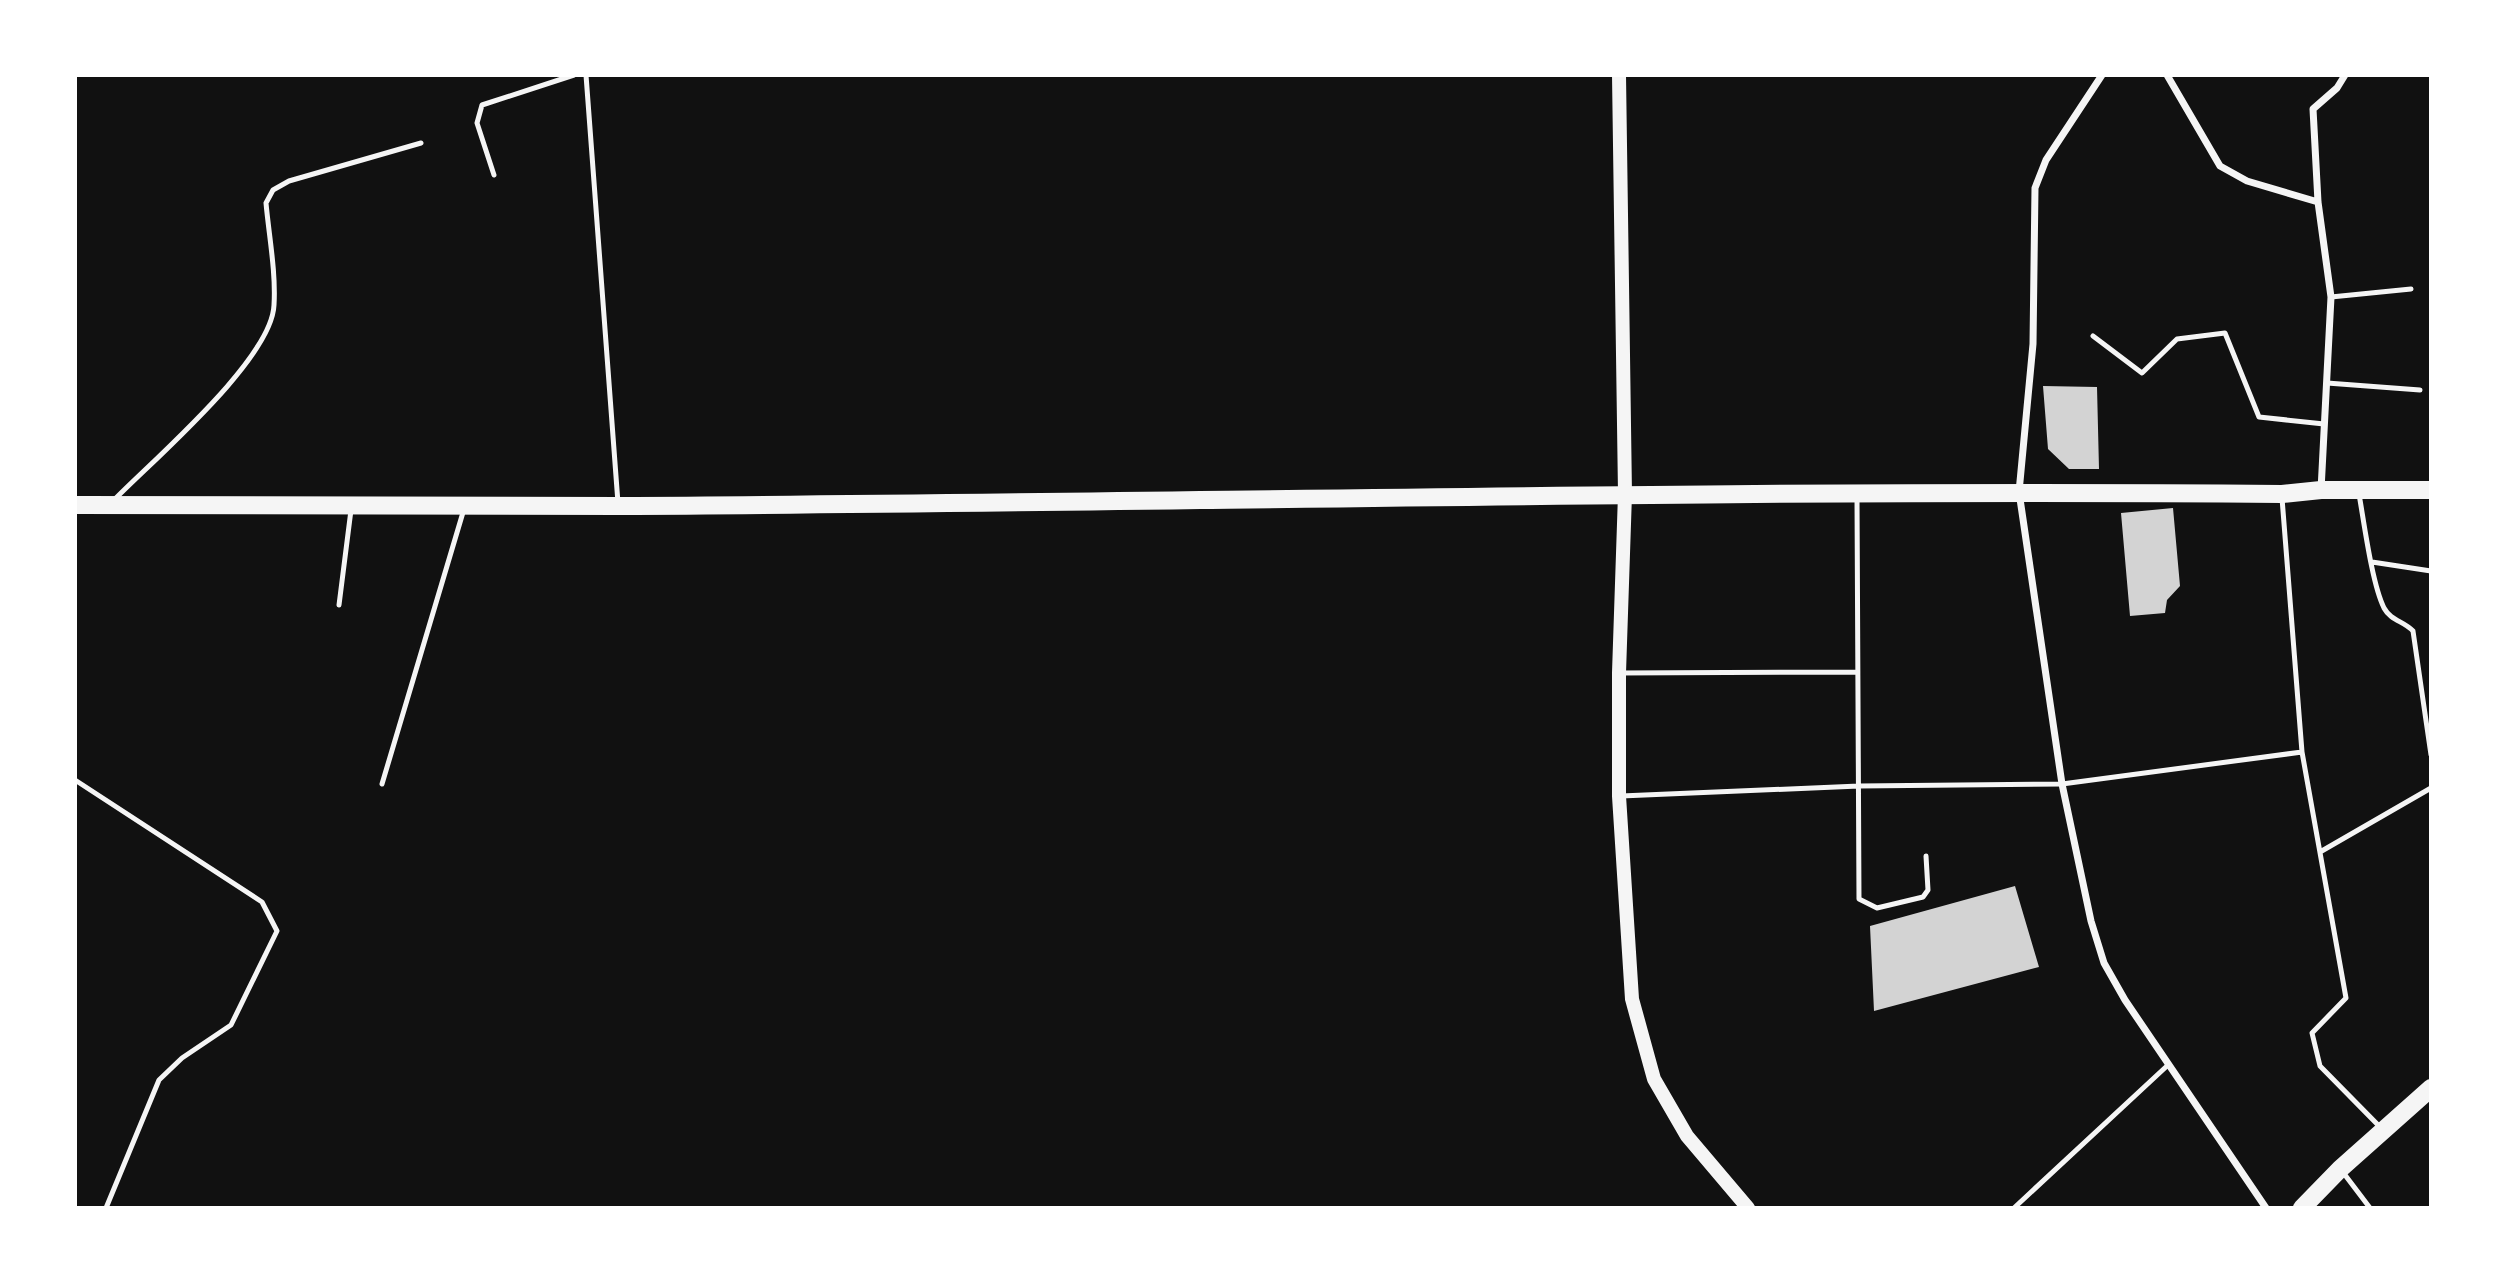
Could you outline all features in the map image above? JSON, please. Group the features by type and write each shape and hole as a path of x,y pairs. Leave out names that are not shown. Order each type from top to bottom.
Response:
{"main road":[{"path":"1619,75 1625,494 1619,673 1619,796 1632,999 1654,1079 1687,1136 1748,1208"},
{"path":"75,505 618,506 1625,494 2282,494 2321,490 2431,490"},
{"path":"2302,1208 2340,1168 2431,1088"}],"street":[{"path":"2102,75 2046,160 2035,188 2033,344 2019,492 2062,784 2091,921 2104,963 2168,1065 2266,1208"},
{"path":"2167,75 2220,166 2246,181 2318,202"},
{"path":"2321,490 2331,297 2318,202 2314,109 2337,88 2345,75"}],"lane":[{"path":"494,175 477,123 482,105 575,75"},
{"path":"586,75 618,506"},
{"path":"109,505 238,377 262,339 274,307 266,203 273,190 289,181 421,143"},
{"path":"2331,297 2411,289"},
{"path":"2093,336 2142,373 2176,339 2225,333 2259,417 2324,424"},
{"path":"2327,383 2420,390"},
{"path":"2359,491 2372,562 2384,607 2395,621 2413,631 2431,755"},
{"path":"2282,494 2302,751 2346,998 2312,1033 2320,1066 2385,1131"},
{"path":"1857,495 1859,899 1877,908 1923,897 1928,890 1926,856"},
{"path":"382,783 465,506"},
{"path":"339,605 351,507"},
{"path":"2372,562 2431,572"},
{"path":"1619,673 1857,672"},
{"path":"1619,796 1858,786 2062,784 2302,751"},
{"path":"75,780 262,902 277,931 231,1025 183,1058 159,1080 106,1208"},
{"path":"2320,852 2431,788"},
{"path":"2014,1208 2168,1065"},
{"path":"2340,1168 2370,1208"}],"building":[{"path":"2043,386 2097,387 2099,469 2069,469 2048,449"},
{"path":"2173,508 2180,586 2167,600 2165,613 2130,616 2121,513"},
{"path":"2015,886 2039,967 1874,1011 1870,926"}]}
